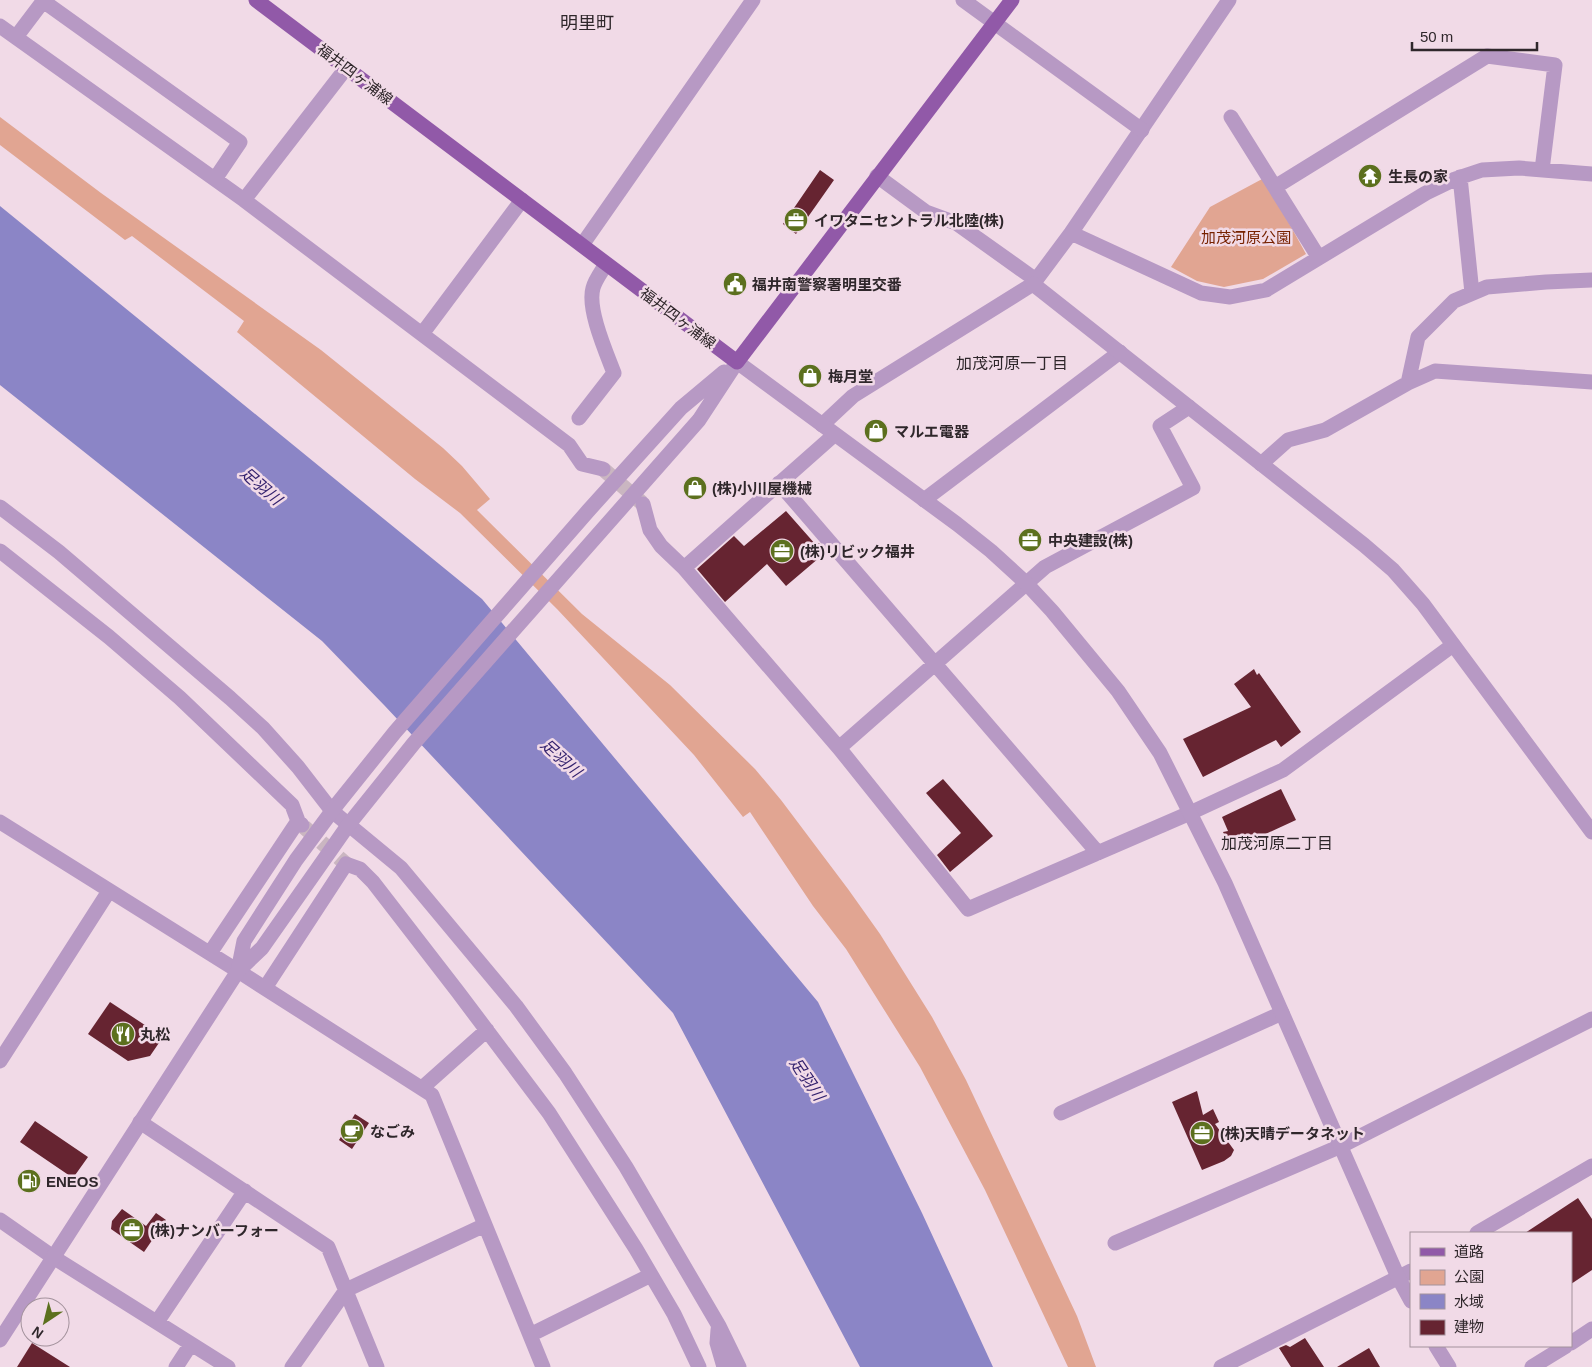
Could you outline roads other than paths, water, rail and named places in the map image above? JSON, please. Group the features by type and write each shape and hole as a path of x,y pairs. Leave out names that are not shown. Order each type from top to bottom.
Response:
{"main road":[{"name":"福井四ヶ浦線","path":"256,0 737,362"},
{"path":"737,362 1012,0"}],"street":[{"path":"582,245 753,0"},
{"path":"962,0 1142,130"},
{"path":"684,568 779,483 828,430 853,396 1035,282 1072,233 1230,0"},
{"path":"16,37 43,1 240,142 215,179"},
{"path":"0,26 244,200 569,445 582,464 603,469"},
{"path":"1275,188 1487,56 1554,65 1542,170"},
{"path":"244,200 346,67"},
{"path":"1231,118 1319,258"},
{"path":"1072,233 1200,293 1230,297 1266,290 1426,193 1460,177 1482,170 1519,168 1592,174"},
{"path":"877,176 926,212 956,223 1035,282 1393,570 1423,604 1592,832"},
{"path":"1460,177 1472,293"},
{"path":"422,334 522,200"},
{"path":"579,418 614,373 599,332 593,305 593,289 606,264"},
{"path":"1408,383 1418,337 1454,301 1486,287 1592,280"},
{"path":"924,500 1120,352"},
{"path":"737,362 924,500 991,552 1026,583 1086,651 1140,722 1160,753 1225,883 1341,1146 1405,1274 1410,1297"},
{"path":"238,970 244,941 296,860 335,807 401,725 588,510 681,408 737,362"},
{"path":"0,1340 238,970 262,948 352,820 452,699 698,420 737,362"},
{"path":"1261,464 1288,440 1325,430 1408,383 1435,371 1592,382"},
{"path":"839,748 1046,567 1193,488 1160,426 1190,407"},
{"path":"779,483 1098,853"},
{"path":"643,504 650,530 660,546 684,568 839,748 968,909 1190,813 1282,770 1453,645"},
{"path":"0,507 59,552 263,728 335,807 352,820 402,868 516,1006 565,1073 626,1166 719,1326 739,1367"},
{"path":"0,552 109,637 180,698 292,805 300,823 210,953"},
{"path":"0,822 108,891 238,970 432,1095 543,1367"},
{"path":"265,988 346,864 360,869 373,882 549,1113 651,1275 674,1314 699,1367"},
{"path":"0,1061 6,1037 108,891"},
{"path":"1061,1113 1282,1013"},
{"path":"1115,1242 1341,1146 1592,1019"},
{"path":"422,1088 487,1030"},
{"path":"140,1122 328,1247 377,1367"},
{"path":"1479,1232 1592,1166"},
{"path":"157,1322 245,1191"},
{"path":"0,1220 53,1257 228,1367"},
{"path":"292,1367 346,1290 485,1225"},
{"path":"1221,1367 1405,1274"},
{"path":"530,1335 651,1275"},
{"path":"719,1326 717,1343 724,1367"},
{"path":"1572,1342 1592,1329"},
{"path":"176,1367 191,1344"},
{"path":"1437,1347 1449,1367"},
{"path":"1532,1367 1564,1347"}],"water":[{"name":"足羽川","path":"0,206 482,599 818,1002 922,1213 993,1367 860,1367 673,1013 322,641 0,385"}],"tunnel":[{"path":"603,469 642,503"},
{"path":"304,827 346,864"}],"place":[{"name":"生長の家","path":"1370,176"},
{"name":"イワタニセントラル北陸(株)","path":"796,220"},
{"name":"福井南警察署明里交番","path":"735,284"},
{"name":"梅月堂","path":"810,376"},
{"name":"マルエ電器","path":"876,431"},
{"name":"(株)小川屋機械","path":"695,488"},
{"name":"中央建設(株)","path":"1030,540"},
{"name":"(株)リビック福井","path":"782,551"},
{"name":"丸松","path":"123,1034"},
{"name":"なごみ","path":"352,1131"},
{"name":"(株)天晴データネット","path":"1202,1133"},
{"name":"ENEOS","path":"29,1181"},
{"name":"(株)ナンバーフォー","path":"132,1230"}],"district":[{"name":"明里町","path":"587,23"},
{"name":"加茂河原一丁目","path":"1012,363"},
{"name":"加茂河原二丁目","path":"1277,843"}],"park label":[{"name":"加茂河原公園","path":"1246,237"}]}
